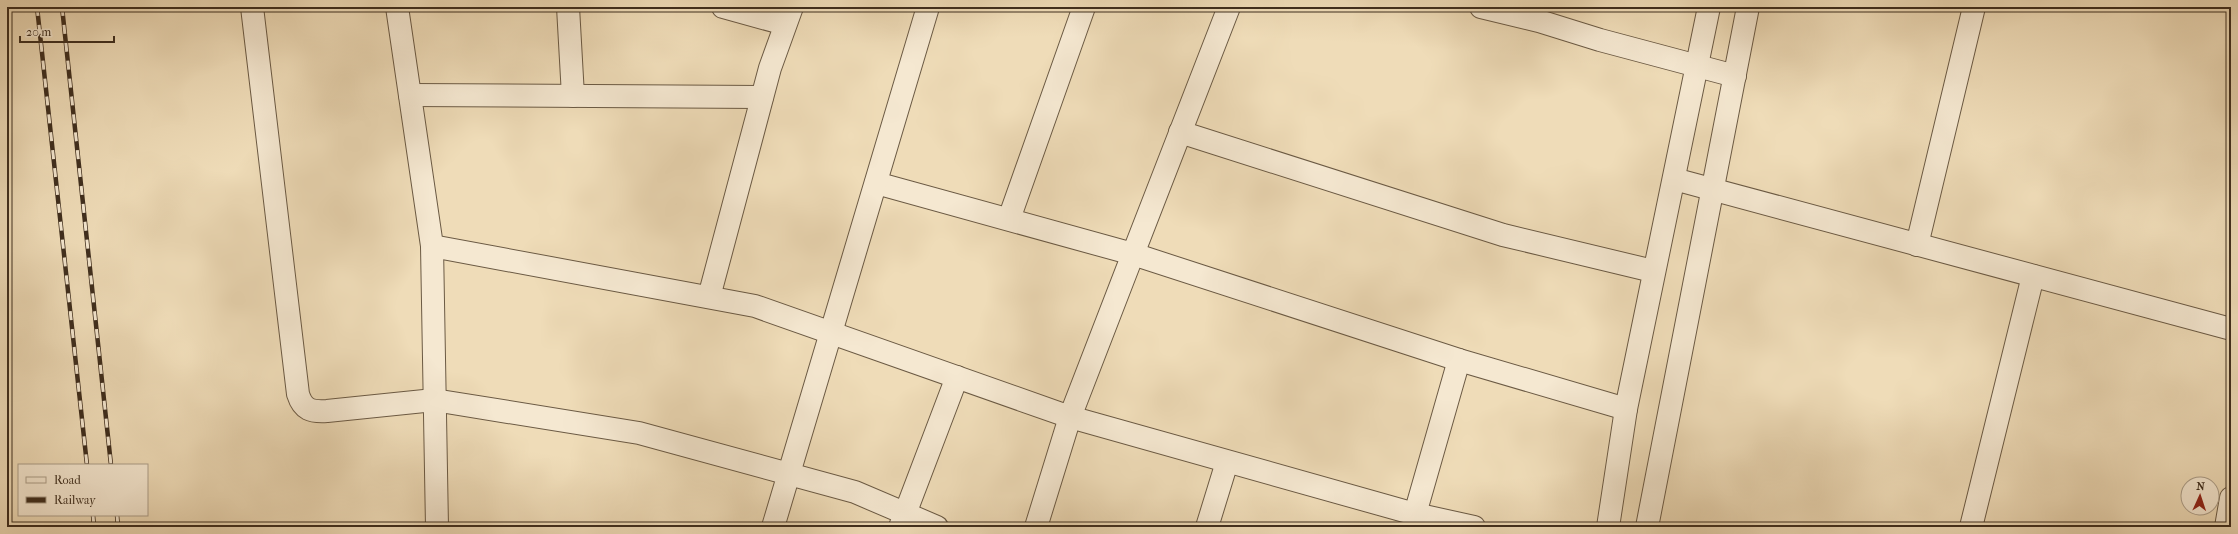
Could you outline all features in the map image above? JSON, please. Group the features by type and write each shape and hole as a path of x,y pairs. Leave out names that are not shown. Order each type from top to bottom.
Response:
{"street":[{"path":"252,7 298,394 301,403 306,409 316,412 434,400 639,433 855,492 902,520 937,527"},
{"path":"397,7 432,246 437,527"},
{"path":"568,7 573,96"},
{"path":"709,297 762,97 788,16 723,7"},
{"path":"773,527 928,7"},
{"path":"1009,219 1084,7"},
{"path":"1036,527 1070,418 1229,7"},
{"path":"1481,7 1539,21 1600,40 1735,76"},
{"path":"1608,527 1626,409 1653,271 1698,66 1709,7"},
{"path":"1647,527 1748,7"},
{"path":"1917,245 1974,7"},
{"path":"410,95 762,97"},
{"path":"1180,132 1503,235 1653,271"},
{"path":"1674,179 2231,329"},
{"path":"876,183 1133,254 1459,360 1626,409"},
{"path":"432,246 755,306 1070,418 1415,514 1474,527"},
{"path":"1971,527 2033,276"},
{"path":"1415,514 1459,360"},
{"path":"902,520 957,377"},
{"path":"1207,527 1227,462"},
{"path":"2226,527 2231,498"}],"railway":[{"path":"37,7 87,464"},
{"path":"62,7 111,464"},
{"path":"93,516 94,527"},
{"path":"117,516 118,527"}]}
